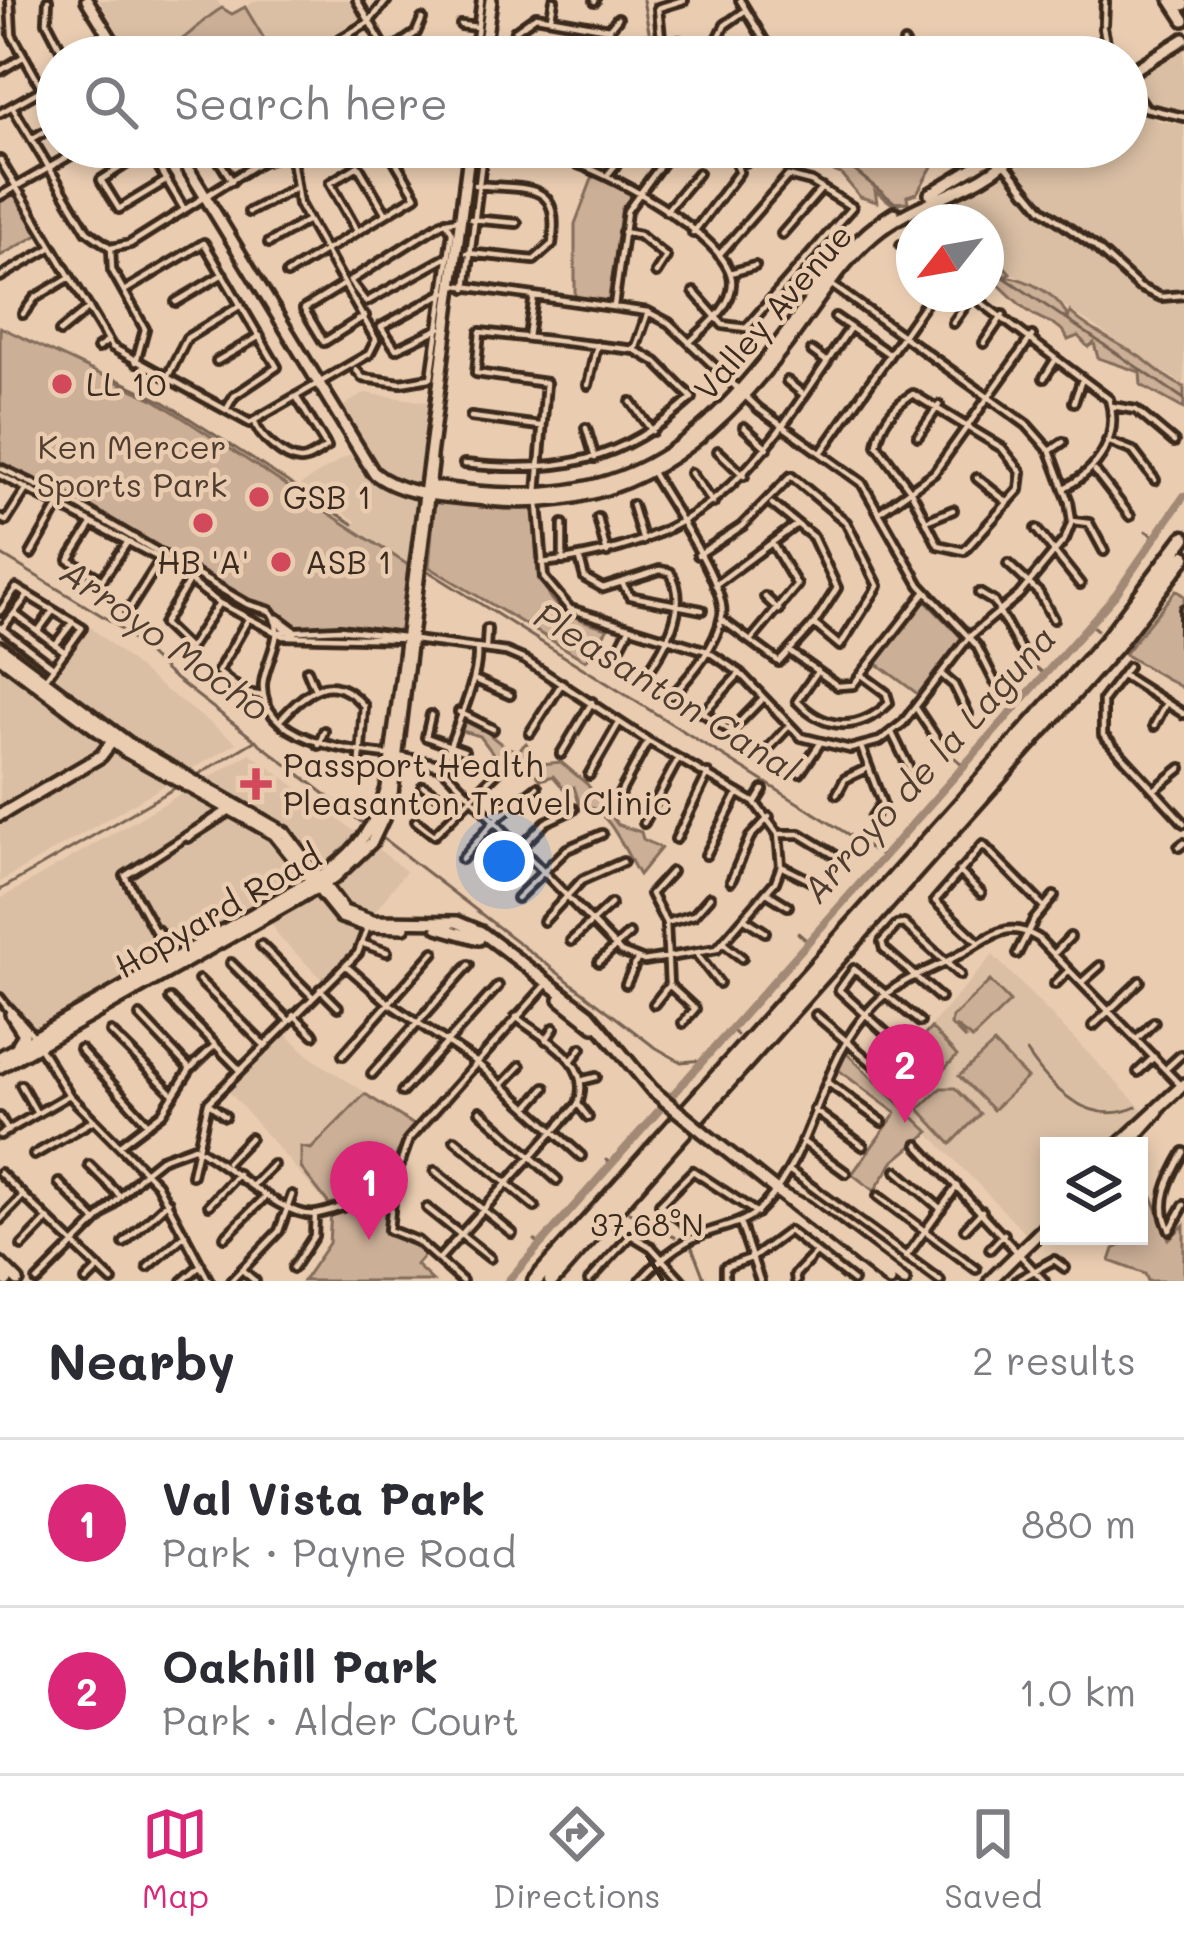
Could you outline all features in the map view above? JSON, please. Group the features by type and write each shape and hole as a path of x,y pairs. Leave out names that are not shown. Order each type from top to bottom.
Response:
{"highway":[{"path":"535,1281 1106,641 1184,538"},
{"path":"551,1281 1114,648 1184,557"}],"main road":[{"path":"91,0 112,36"},
{"path":"486,36 491,0"},
{"path":"1171,0 1184,20"},
{"path":"1148,60 1184,35"},
{"name":"Valley Avenue","path":"191,168 376,468 412,487 434,484 538,500 590,496 652,472 686,448 740,392 868,231 975,168"},
{"name":"Hopyard Road","path":"395,756 403,636 434,484 436,379 456,288 473,168"},
{"name":"Valley Avenue","path":"538,500 588,490 648,466 740,392"},
{"path":"412,487 427,506"},
{"path":"277,626 293,632"},
{"name":"Hopyard Road","path":"169,961 332,874 369,839 380,821 395,756 403,636"},
{"path":"0,647 115,738"},
{"path":"0,656 115,738 280,838 304,862 341,917 368,923 466,925 589,1014 652,1090 890,1281"},
{"path":"0,812 100,757 115,738"},
{"path":"304,862 332,874 330,898"},
{"path":"288,892 300,880 304,862"},
{"path":"316,883 368,923"},
{"name":"Hopyard Road","path":"0,1067 169,961 288,892 316,883"},
{"path":"10,1011 24,1035 11,1051"},
{"name":"Hopyard Road","path":"0,1057 36,1041"},
{"path":"1131,1137 1183,1086"},
{"path":"776,1191 805,1206 903,1281"},
{"path":"993,1281 1040,1236"},
{"path":"0,1263 18,1281"},
{"path":"0,1274 7,1281"}],"street":[{"path":"10,0 12,35 36,78"},
{"path":"48,0 47,22 54,36"},
{"path":"357,0 377,36"},
{"path":"345,36 369,22 387,0"},
{"path":"476,36 481,0"},
{"path":"551,17 554,0"},
{"path":"740,0 762,36"},
{"path":"661,36 658,8 681,2"},
{"path":"1105,2 1106,36"},
{"path":"0,9 10,9"},
{"path":"720,36 725,25 746,10"},
{"path":"516,36 521,22 551,17 609,28"},
{"path":"609,28 619,17"},
{"path":"412,36 422,19"},
{"path":"461,25 477,27"},
{"path":"609,28 612,36"},
{"path":"0,71 23,56"},
{"path":"0,112 36,94"},
{"path":"14,108 36,146"},
{"path":"1148,108 1184,117"},
{"path":"32,139 36,137"},
{"path":"0,160 108,341 225,412 255,422 374,348 374,332 308,220 293,168"},
{"path":"0,196 49,168 87,231 111,248 130,244 251,168"},
{"path":"118,168 100,180 119,209 166,179"},
{"path":"160,168 185,211"},
{"path":"224,168 232,181"},
{"path":"355,168 330,183 357,231"},
{"path":"359,168 386,214"},
{"path":"287,274 416,196 399,168"},
{"path":"592,168 639,190 719,255 730,273 727,303 690,342"},
{"path":"609,173 613,168"},
{"path":"614,306 622,232 639,190 657,168"},
{"path":"693,233 732,186 738,168"},
{"path":"1010,168 1026,192 1144,290 1161,297 1184,295"},
{"path":"666,211 698,173"},
{"path":"694,292 730,329 746,328 852,207 822,188 788,176 719,255"},
{"path":"249,212 296,188"},
{"path":"466,253 534,260 552,244 556,216 552,201 542,192 471,188"},
{"path":"782,234 822,188"},
{"path":"269,243 308,220"},
{"name":"Hopyard Road","path":"436,379 441,328 466,253 467,220"},
{"path":"449,256 366,302 350,281 446,221 517,223"},
{"name":"Hopyard Road","path":"446,221 452,232 449,256 456,288"},
{"path":"622,232 639,236 666,257 656,273"},
{"path":"124,290 204,243 278,367 234,396 225,412"},
{"path":"0,277 52,247"},
{"path":"111,248 112,270 145,329 136,362"},
{"path":"464,464 536,470 595,458 652,431 692,398 656,362 635,350 480,332 476,373 546,383 536,470 541,564 554,596 570,609 706,651 740,674 788,727 819,745 861,747 892,734 968,637 1028,585 1056,552 1072,521 1050,451 989,396 804,265"},
{"path":"730,273 755,266"},
{"path":"176,302 223,274"},
{"path":"23,314 35,298 70,277"},
{"path":"345,284 304,309 324,342 364,316"},
{"path":"441,328 396,349 381,327 456,288 648,312 690,342 740,392 862,483 926,593 968,637 995,682"},
{"path":"528,337 534,296"},
{"path":"568,314 569,301"},
{"path":"169,376 187,338 242,304"},
{"path":"60,332 89,308"},
{"path":"635,350 648,312"},
{"path":"821,453 919,312"},
{"path":"953,323 960,312"},
{"path":"998,312 1031,336 1054,362 1106,395 1112,406 1107,441 1095,471 1064,488"},
{"path":"983,343 1003,315"},
{"path":"835,317 889,354"},
{"path":"746,328 750,337"},
{"path":"541,564 580,560 643,541 713,503 744,476 785,427 850,328"},
{"path":"217,361 260,336"},
{"path":"881,511 934,473 1031,336"},
{"path":"98,348 108,341"},
{"path":"588,385 597,345"},
{"path":"812,351 827,362"},
{"path":"1044,378 1054,362"},
{"path":"356,370 363,378 401,383 436,379"},
{"path":"859,381 867,386"},
{"path":"787,382 804,395"},
{"path":"1074,401 1082,382"},
{"path":"913,394 968,424 1019,467 1018,490 1008,503 971,547 952,553 938,544 911,491 881,454 879,431 898,404 913,394"},
{"path":"255,422 260,435 294,458 307,458 327,447 297,398"},
{"path":"631,402 652,431"},
{"path":"918,436 939,405"},
{"path":"1112,406 1136,410 1174,442"},
{"path":"836,416 843,422"},
{"path":"471,417 541,426"},
{"path":"744,427 766,448"},
{"path":"586,428 595,458"},
{"path":"1107,441 1133,451 1155,480"},
{"path":"1050,451 1063,442"},
{"path":"718,451 744,476"},
{"path":"0,471 160,559 248,620 277,626 298,638 403,636"},
{"path":"0,471 60,495 247,604 268,609 277,626 264,696"},
{"path":"1095,471 1130,516"},
{"path":"580,560 591,584 603,587 668,569 680,590 667,639 643,679 671,696 706,651 722,620 715,585 652,472"},
{"path":"691,473 713,503"},
{"path":"698,555 770,502 791,476 846,523 878,586 840,646 814,624"},
{"path":"977,478 1008,503"},
{"path":"0,518 6,521 27,488"},
{"path":"722,620 753,638 779,662 814,624 837,581 821,547 770,502"},
{"path":"31,554 61,503"},
{"path":"632,505 643,541"},
{"path":"926,521 953,510"},
{"path":"598,518 607,553"},
{"path":"1072,521 1089,523 1104,550"},
{"path":"715,585 799,523"},
{"path":"92,524 69,560 102,580 127,543"},
{"path":"563,524 563,561"},
{"path":"1036,529 1080,584"},
{"path":"753,638 797,585 773,545"},
{"path":"952,553 952,562"},
{"path":"128,611 160,559"},
{"path":"1008,564 1052,619"},
{"path":"189,581 163,625 189,649 219,602"},
{"path":"622,583 630,596 703,610"},
{"path":"0,610 16,588 81,631 44,680"},
{"path":"789,651 842,687 862,676 893,628 926,593"},
{"path":"979,593 1000,609 1020,649"},
{"path":"28,595 1,628 53,668"},
{"path":"765,597 779,610"},
{"path":"1184,609 1184,644"},
{"path":"38,631 53,610"},
{"path":"14,614 65,652"},
{"path":"248,620 218,672 245,693 264,696 281,719 319,745 442,767 472,792 614,944 637,960 698,956 723,943 767,893 781,866 778,834 755,802 648,741 514,654 341,629 293,632"},
{"path":"55,645 73,622"},
{"path":"486,649 487,629"},
{"path":"616,656 629,629"},
{"path":"442,767 459,712 476,680 477,650"},
{"path":"1128,667 1103,700 1100,724 1107,742 1184,823"},
{"path":"307,670 314,687"},
{"path":"817,672 797,701 810,714 836,724 867,721 889,703 886,693 862,676"},
{"path":"740,674 703,713 730,731 763,698"},
{"path":"940,674 954,685 968,714"},
{"path":"1124,676 1184,714"},
{"path":"476,680 510,695"},
{"path":"530,733 562,683"},
{"path":"281,719 314,687 340,686 364,706 359,773"},
{"path":"561,754 592,702"},
{"path":"1154,726 1166,703"},
{"path":"916,708 940,744"},
{"path":"459,712 493,729"},
{"path":"431,715 426,736 464,751"},
{"path":"589,775 619,723"},
{"path":"765,752 788,727"},
{"path":"319,745 324,731"},
{"path":"892,734 912,774"},
{"path":"616,801 648,741"},
{"path":"800,773 819,745"},
{"path":"861,747 882,803 872,818"},
{"path":"644,823 678,759"},
{"path":"837,794 845,779 868,768"},
{"path":"1154,790 1180,768"},
{"path":"416,821 434,835 499,770"},
{"path":"676,839 708,774"},
{"path":"423,787 431,786 458,807"},
{"path":"462,859 496,819 537,787"},
{"path":"755,802 763,790"},
{"path":"706,855 738,793"},
{"path":"169,961 125,876 188,838 228,806"},
{"path":"489,880 546,822 574,809"},
{"path":"731,881 750,836 770,818"},
{"path":"517,898 567,849 602,834"},
{"path":"778,834 800,834 833,854"},
{"path":"978,942 935,901 983,845 1044,907"},
{"path":"544,921 582,880 623,862"},
{"path":"781,866 811,881"},
{"path":"959,871 981,893"},
{"path":"671,872 651,894 666,923 669,985 695,1009 683,1024"},
{"path":"767,893 788,905"},
{"path":"1017,954 1054,896"},
{"path":"666,923 694,915 710,897"},
{"path":"572,941 611,904"},
{"path":"745,919 765,932"},
{"path":"192,1175 194,1147 208,1103 364,944 368,923"},
{"path":"940,998 882,946 897,925 904,924 960,975"},
{"path":"640,1281 663,1258 700,1235 757,1213 776,1191 790,1171 848,1040 887,993 1001,930 1028,932 1054,954 1183,1086"},
{"path":"598,962 629,934"},
{"path":"1054,954 1070,937"},
{"path":"723,943 742,958"},
{"path":"364,944 387,952"},
{"path":"261,945 313,997"},
{"path":"343,1054 434,952"},
{"path":"698,956 719,983"},
{"path":"626,984 637,960"},
{"path":"231,963 314,1035"},
{"path":"345,965 390,1004 476,1062 581,1156"},
{"path":"372,1074 469,965"},
{"path":"1082,982 1100,966"},
{"path":"899,1045 838,988 854,969 920,1022"},
{"path":"1055,983 1069,970"},
{"path":"200,980 265,1045"},
{"path":"1093,1026 1140,981"},
{"path":"462,1281 417,1241 389,1230 391,1196 409,1139 546,985"},
{"path":"654,1004 669,985"},
{"path":"402,1092 498,986"},
{"path":"320,989 338,1007"},
{"path":"0,998 36,1041 68,1095 146,1171 168,1202 209,1281"},
{"path":"170,1000 240,1070"},
{"path":"140,1016 190,1069"},
{"path":"816,1016 878,1068"},
{"path":"439,1259 578,1103 584,1080 572,1060 517,1017"},
{"path":"1137,1039 1154,1022"},
{"path":"546,1040 554,1028"},
{"path":"111,1032 173,1094"},
{"path":"119,1145 148,1124 215,1045"},
{"path":"572,1060 581,1048"},
{"path":"80,1049 148,1124"},
{"path":"1166,1069 1181,1054"},
{"path":"1138,1072 1154,1057"},
{"path":"502,1085 520,1066"},
{"path":"584,1080 596,1077"},
{"path":"827,1082 882,1122"},
{"path":"21,1085 37,1113"},
{"path":"528,1107 545,1088"},
{"path":"0,1135 68,1095"},
{"path":"208,1103 225,1117"},
{"path":"578,1103 588,1117"},
{"path":"814,1110 862,1146"},
{"path":"480,1111 557,1180"},
{"path":"0,1117 8,1130"},
{"path":"34,1155 94,1120"},
{"path":"226,1162 250,1138"},
{"path":"455,1140 535,1207"},
{"path":"802,1141 846,1173"},
{"path":"918,1145 1023,1253 1044,1281"},
{"path":"194,1147 226,1162 265,1197 287,1209 315,1215 354,1200 391,1196"},
{"path":"37,1281 146,1171 194,1147"},
{"path":"1184,1152 1165,1193 1164,1217 1170,1230 1184,1205"},
{"path":"89,1165 121,1196"},
{"path":"253,1185 273,1165"},
{"path":"435,1171 512,1233"},
{"path":"700,1235 660,1204 693,1171 757,1213"},
{"path":"790,1171 940,1281"},
{"path":"897,1171 940,1209"},
{"path":"0,1173 112,1281"},
{"path":"209,1205 238,1174"},
{"path":"59,1183 97,1221"},
{"path":"712,1192 718,1185"},
{"path":"906,1257 957,1186"},
{"path":"231,1281 279,1231 292,1195"},
{"path":"0,1220 23,1196"},
{"path":"878,1196 976,1269"},
{"path":"225,1237 265,1197"},
{"path":"124,1243 168,1202"},
{"path":"427,1208 490,1258"},
{"path":"964,1229 982,1211"},
{"path":"293,1268 314,1235 315,1215"},
{"path":"22,1246 47,1220"},
{"path":"740,1223 760,1281"},
{"path":"724,1281 725,1267 754,1257 789,1232 853,1281"},
{"path":"148,1267 184,1234"},
{"path":"990,1249 1004,1234"},
{"path":"590,1281 631,1235 663,1258 682,1281"},
{"path":"796,1281 795,1275 816,1253"},
{"path":"1016,1281 1054,1260 1065,1268"},
{"path":"183,1281 201,1265"},
{"path":"86,1281 99,1268"},
{"path":"242,1270 255,1281"}],"shaded area":[{"path":"99,0 217,0 222,8 186,36 120,36"},
{"path":"257,0 352,0 365,21 340,36 262,36 245,7"},
{"path":"1184,42 1184,112 1155,107 1148,99 1148,66"},
{"path":"1148,114 1158,121 1184,124 1184,385 1004,265 1004,204 942,204 1004,168 1148,168"},
{"path":"365,393 435,403 425,484 389,475 366,452 340,408"},
{"path":"355,451 370,472 424,493 413,568 352,528 356,521 300,485"},
{"path":"89,626 237,743 184,774 49,680"},
{"path":"0,662 101,741 98,748 0,805"},
{"path":"113,749 170,782 0,882 0,817"},
{"path":"250,753 361,836 320,867 287,829 200,783"},
{"path":"186,791 216,807 218,814 118,872 163,956 32,1028 0,992 0,899"},
{"path":"233,816 276,839 298,876 178,948 171,947 132,877"},
{"path":"373,845 406,871 371,917 350,910 330,889"},
{"path":"311,897 363,935 357,950 324,981 279,937 269,918"},
{"path":"993,955 1144,1111 1120,1137 1040,1137 1040,1226 1030,1238 880,1083"},
{"path":"283,1031 313,1059 417,1125 397,1157 389,1192 328,1206 226,1088"}],"green space":[{"path":"245,7 262,36 186,36 222,8 232,14"},
{"path":"827,168 931,168 917,193 907,196 908,202 891,203 875,191 877,202 860,197 841,174"},
{"path":"595,171 634,193 623,211 608,303 575,298 575,224"},
{"path":"13,192 40,234 0,256 0,200"},
{"path":"1004,276 1032,284 1059,303 1068,320 1070,312 1184,387 1184,409 1141,385 1140,372 1098,358 1094,343 1088,347 1078,336 1068,340 1057,326 1025,309 1004,290"},
{"name":"Ken Mercer Sports Park","path":"0,327 157,401 408,565 402,628 397,633 341,626 297,631 257,620 169,561 0,473"},
{"path":"435,496 532,507 549,595 559,608 578,619 608,628 586,661 429,567"},
{"path":"1176,590 1184,596 1184,689 1124,654"},
{"path":"924,600 962,638 919,695 876,663"},
{"path":"459,717 476,723 509,748 518,751 526,743 540,764 561,762 587,784 618,825 641,832 643,839 661,848 639,875 607,821 579,803 574,787 564,789 553,776 541,780 519,765 503,767 480,736 455,729"},
{"path":"990,981 1010,1002 972,1039 955,1026 966,1040 951,1025 952,1018"},
{"path":"931,1028 957,1056 909,1105 885,1081"},
{"path":"994,1044 1027,1078 993,1110 959,1076"},
{"path":"845,1052 929,1132 894,1161 874,1191 852,1174 896,1113 837,1069"},
{"path":"941,1088 955,1088 980,1114 951,1144 919,1109"},
{"path":"365,1094 414,1125 397,1153 388,1191 329,1204 301,1168 301,1147 311,1149"},
{"path":"1148,1186 1169,1239 1184,1225 1184,1281 1148,1281 1145,1274 1110,1261 1114,1249 1148,1245"},
{"path":"381,1198 389,1202 386,1233 427,1252 416,1265 433,1281 303,1281 329,1243 331,1211"}],"waterway":[{"path":"643,0 650,36"},
{"path":"851,168 896,204"},
{"path":"1004,277 1184,399"},
{"name":"Pleasanton Canal","path":"106,374 164,402 353,524"},
{"name":"Arroyo de la Laguna","path":"508,1281 1116,594 1184,496"},
{"path":"1146,531 1156,537"},
{"name":"Arroyo Mocho","path":"0,554 114,623 168,673 369,828"},
{"name":"Pleasanton Canal","path":"428,571 881,855"},
{"path":"1089,623 1097,630"},
{"path":"1036,667 1044,674"},
{"path":"194,777 256,740"},
{"name":"Arroyo de la Laguna","path":"955,758 964,766"},
{"path":"0,890 180,785"},
{"name":"Arroyo Mocho","path":"381,837 653,1046 681,1062 703,1060"},
{"path":"798,933 806,940"},
{"path":"731,1029 737,1035"},
{"path":"1027,1052 1059,1090 1087,1108 1119,1112 1136,1107"},
{"path":"606,1160 611,1164"},
{"path":"629,1212 675,1237"},
{"path":"535,1240 540,1245"},
{"path":"692,1247 705,1281"}],"place":[{"name":"LL 10","path":"62,384"},
{"name":"GSB 1","path":"259,497"},
{"name":"HB 'A'","path":"203,523"},
{"name":"ASB 1","path":"281,562"},
{"name":"Passport Health Pleasanton Travel Clinic","path":"256,784"},
{"name":"Oakhill Park","path":"905,1123"},
{"name":"Val Vista Park","path":"369,1240"}]}
